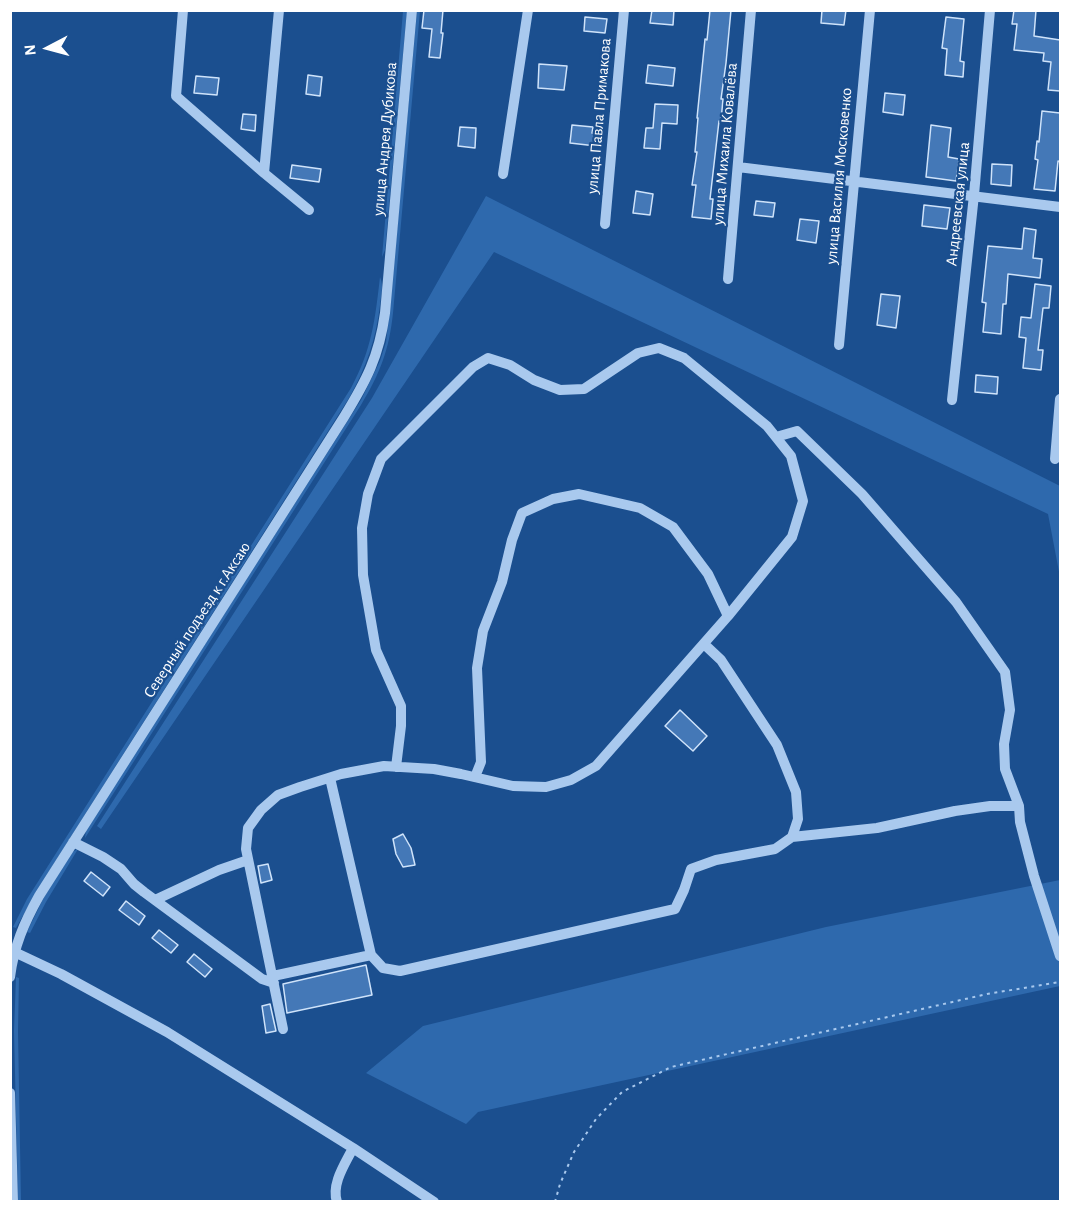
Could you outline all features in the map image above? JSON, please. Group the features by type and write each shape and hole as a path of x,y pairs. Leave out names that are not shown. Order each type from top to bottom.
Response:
{"street":[{"path":"183,10 176,96 309,210"},
{"path":"264,172 279,10"},
{"name":"улица Андрея Дубикова","path":"389,271 412,10"},
{"path":"503,174 528,10"},
{"name":"улица Павла Примакова","path":"605,224 624,10"},
{"name":"улица Михаила Ковалёва","path":"728,279 751,10"},
{"name":"улица Василия Московенко","path":"839,345 870,10"},
{"name":"Андреевская улица","path":"952,400 974,195 990,10"},
{"path":"738,167 1060,207"},
{"name":"Северный подъезд к г.Аксаю","path":"10,977 12,951 30,912 363,386 375,359 380,340 389,271"},
{"path":"283,1029 246,849 248,828 261,810 278,795 300,787 384,766 434,769 513,786 546,787 571,780 596,766 728,616 792,537 803,501 791,456 767,426 684,358 659,348 638,353 584,388 560,390 534,380 510,365 488,358 472,367 381,459 368,494 362,528 363,575 376,650 401,706 396,766"},
{"path":"1055,459 1060,399"},
{"path":"776,437 797,431 862,494 956,602 1005,672 1010,710 1004,744 1005,769 1019,806 1020,822 1034,876 1060,956"},
{"path":"475,777 481,762 477,668 481,641 502,582 512,540 522,513 553,499 579,494 640,508 673,527 708,574 728,616"},
{"path":"704,644 721,660 777,745 796,792 798,819 792,837"},
{"path":"330,778 371,955 382,968 400,971 675,909 691,869 716,860 775,849 792,837 877,828 990,806 1019,806"},
{"path":"73,842 121,869 134,884 154,900 262,980 273,980 371,955"},
{"path":"154,900 219,870 248,860"},
{"path":"12,951 60,974 167,1032 353,1148 430,1200"},
{"path":"10,1093 13,1202"},
{"path":"338,1202 336,1185 353,1148"}],"path":[{"path":"555,1202 574,1152 596,1119 622,1092 671,1067 987,994 1060,982"}],"shaded area":[{"path":"403,11 407,11 385,250 382,257"},
{"path":"417,11 420,11 393,313 389,339 378,372 361,405 85,838 86,830 361,400 380,361 386,342 389,317"},
{"path":"486,196 1060,486 1060,577 1048,514 494,252 101,829 97,826 372,398"},
{"path":"380,277 381,294 373,341 349,398 39,887 16,928 13,927 27,899 351,388 368,347"},
{"path":"78,849 30,933 27,932 44,897 72,852"},
{"path":"1060,880 1060,986 478,1112 466,1124 366,1073 423,1026 826,927"},
{"path":"16,977 19,978 21,1202 18,1201 14,1031"}],"building":[{"path":"424,10 443,10 440,58 429,57 432,29 422,28"},
{"path":"652,10 674,10 673,25 650,23"},
{"path":"710,10 731,10 721,99 723,99 721,121 719,121 710,199 713,199 711,219 692,217 696,185 692,185 697,152 695,152 697,118"},
{"path":"822,10 846,10 844,25 821,23"},
{"path":"1014,10 1036,10 1034,36 1060,40 1060,91 1048,90 1051,62 1043,61 1044,53 1014,50 1017,24 1012,24"},
{"path":"585,17 607,19 605,33 584,31"},
{"path":"946,17 964,19 960,61 964,62 963,77 945,75 947,49 942,48"},
{"path":"539,64 567,66 564,90 538,88"},
{"path":"648,65 675,68 673,86 646,83"},
{"path":"308,75 322,77 320,96 306,94"},
{"path":"196,76 219,78 217,95 194,93"},
{"path":"885,93 905,95 903,115 883,112"},
{"path":"655,104 678,105 677,124 662,123 660,149 644,148 646,128 653,128"},
{"path":"1042,111 1060,113 1060,162 1058,161 1055,191 1034,189 1038,160 1035,159"},
{"path":"243,114 256,115 255,131 241,129"},
{"path":"572,125 593,127 592,133 597,134 596,146 570,143"},
{"path":"931,125 951,128 948,157 959,159 956,181 926,177"},
{"path":"460,127 476,128 475,148 458,146"},
{"path":"992,164 1012,165 1011,186 991,184"},
{"path":"292,165 321,169 319,182 290,178"},
{"path":"636,191 653,194 650,215 633,213"},
{"path":"756,201 775,203 773,217 754,215"},
{"path":"924,205 950,208 947,229 922,226"},
{"path":"800,219 819,221 816,243 797,240"},
{"path":"1024,228 1036,230 1033,258 1042,259 1040,278 1008,274 1001,334 983,332 986,303 982,302 988,246 1022,249"},
{"path":"1035,284 1051,286 1049,308 1043,308 1038,350 1043,350 1041,370 1023,368 1026,338 1019,337 1021,317 1031,318"},
{"path":"881,294 900,296 896,328 877,325"},
{"path":"976,375 998,377 997,394 975,392"},
{"path":"680,710 707,736 693,751 665,726"},
{"path":"403,834 411,848 415,865 403,867 396,854 393,839"},
{"path":"268,864 272,880 261,883 258,866"},
{"path":"91,872 110,887 103,896 84,881"},
{"path":"126,901 145,916 139,925 119,910"},
{"path":"159,930 178,945 171,953 152,938"},
{"path":"194,954 212,969 205,977 187,962"},
{"path":"366,965 372,995 287,1013 283,984"},
{"path":"270,1004 276,1031 266,1033 262,1006"}]}
